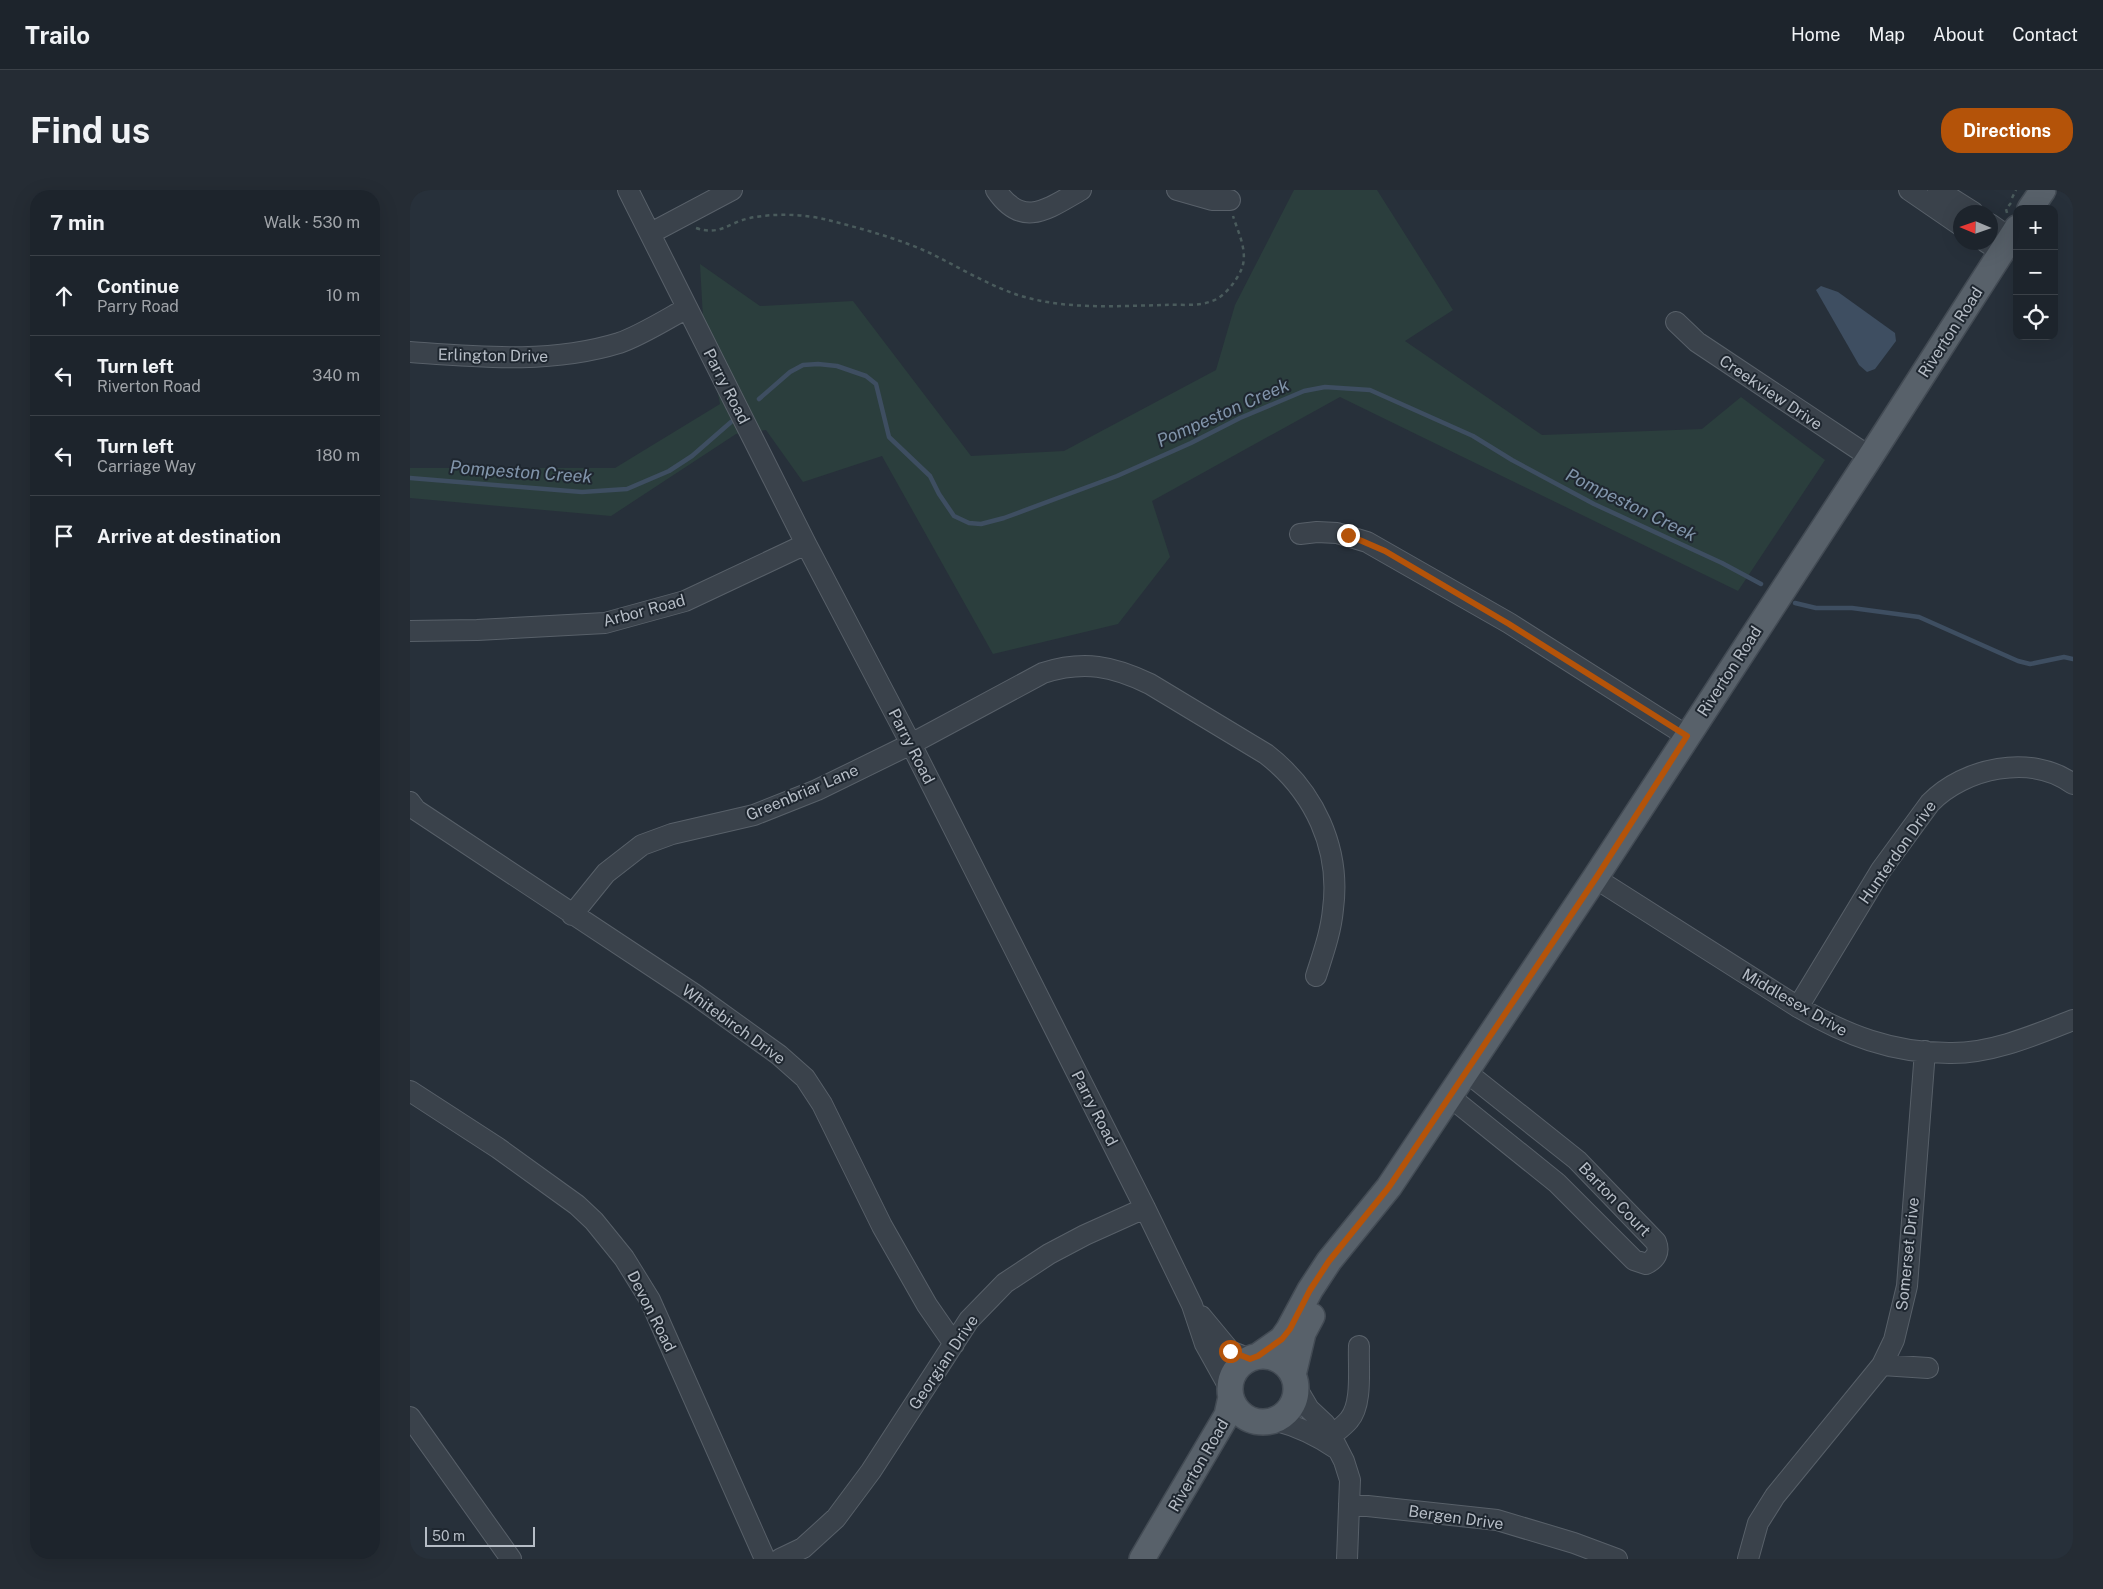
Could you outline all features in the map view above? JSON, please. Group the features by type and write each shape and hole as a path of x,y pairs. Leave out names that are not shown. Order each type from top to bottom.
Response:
{"main road":[{"path":"2033,205 2043,190"},
{"name":"Riverton Road","path":"1294,1381 1303,1334 1389,1187 1596,878 1870,457 2001,237"},
{"name":"Riverton Road","path":"1254,1358 1282,1339 1290,1329 1310,1290 1329,1261 1389,1187"},
{"path":"1271,1356 1279,1360 1287,1366 1294,1381 1294,1400 1290,1408 1266,1421 1242,1414 1235,1406 1231,1393 1233,1376 1238,1368 1254,1358 1271,1356"},
{"name":"Riverton Road","path":"1142,1559 1227,1415 1231,1393"},
{"name":"Riverton Road","path":"1160,1531 1232,1438 1250,1424 1266,1421"}],"street":[{"name":"Parry Road","path":"628,190 806,544 911,744 1145,1208 1192,1304 1205,1344 1231,1393"},
{"path":"651,233 732,190"},
{"path":"996,190 1013,208 1026,212 1040,213 1081,190"},
{"path":"1177,190 1212,200 1230,200"},
{"path":"1909,190 1953,220"},
{"path":"1938,190 1962,205"},
{"name":"Erlington Drive","path":"410,352 497,358 555,356 620,342 687,308"},
{"name":"Creekview Drive","path":"1676,322 1705,348 1870,457"},
{"path":"1300,534 1322,532 1348,535 1385,551 1509,624 1687,736"},
{"name":"Arbor Road","path":"410,631 477,630 605,623 684,601 806,544"},
{"name":"Greenbriar Lane","path":"572,915 606,873 642,845 672,834 754,816 817,790 911,744 1043,673 1060,668 1096,666 1130,675 1150,684 1266,754 1296,781 1320,818 1334,862 1335,883 1330,927 1316,976"},
{"name":"Hunterdon Drive","path":"1798,1007 1881,870 1939,794 1968,777 2008,767 2036,769 2063,777 2073,784"},
{"name":"Whitebirch Drive","path":"410,802 416,810 694,994 779,1055 805,1078 822,1104 882,1226 927,1305 954,1344"},
{"name":"Middlesex Drive","path":"1596,878 1798,1007 1832,1027 1860,1039 1889,1046 1950,1054 1985,1049 2037,1034 2073,1020"},
{"name":"Somerset Drive","path":"1748,1559 1758,1523 1775,1496 1882,1365 1894,1340 1907,1286 1925,1051"},
{"name":"Barton Court","path":"1449,1096 1557,1183 1634,1260 1646,1264 1657,1255 1656,1242 1576,1160 1465,1071"},
{"name":"Devon Road","path":"410,1091 498,1148 577,1204 594,1221 624,1258 650,1300 765,1559"},
{"path":"1557,1183 1576,1160"},
{"name":"Georgian Drive","path":"780,1559 803,1548 836,1518 870,1471 969,1320 1005,1283 1049,1254 1085,1235 1145,1208"},
{"name":"Parry Road","path":"1192,1304 1230,1351 1254,1358"},
{"path":"1335,1443 1356,1410 1359,1346"},
{"path":"1882,1365 1928,1368"},
{"path":"1294,1381 1309,1409 1325,1424 1350,1480 1347,1559"},
{"path":"410,1418 511,1559"},
{"path":"1266,1421 1295,1425 1335,1443"},
{"name":"Bergen Drive","path":"1349,1504 1496,1520 1574,1543 1617,1559"}],"path":[{"path":"680,218 696,228 708,232 717,231 742,220 763,216 819,218 890,237 914,246 1008,291 1036,300 1087,306 1177,305 1202,304 1220,297 1242,268 1244,256 1230,200"}],"green space":[{"path":"1294,190 1377,190 1453,310 1405,341 1542,435 1702,429 1741,397 1825,460 1738,591 1340,397 1152,501 1170,557 1118,624 993,654 882,456 803,482 766,430 736,434 611,516 410,498 410,468 615,468 720,404 703,318 700,264 760,306 853,301 971,456 1064,451 1216,370 1235,305"}],"water":[{"path":"1821,286 1838,292 1895,333 1896,341 1875,369 1867,372 1859,365 1816,290"}],"waterway":[{"name":"Pompeston Creek","path":"759,399 790,372 803,365 837,366 866,376 876,384 889,437 930,476 939,494 954,516 969,523 981,524 1004,518 1117,476 1191,443 1240,418 1304,391 1325,387 1370,390 1473,436 1512,460 1594,504 1722,563 1761,584"},
{"name":"Pompeston Creek","path":"410,478 582,492 627,489 669,471 692,456 731,422"},
{"name":"Pompeston Creek","path":"1795,603 1816,608 1852,608 1919,617 2018,661 2030,664 2064,657 2073,659"}],"route":[{"path":"1230,1351 1250,1359 1258,1356 1282,1339 1290,1329 1310,1290 1329,1261 1389,1187 1596,878 1687,736 1509,624 1385,551 1368,542 1348,535"}]}
